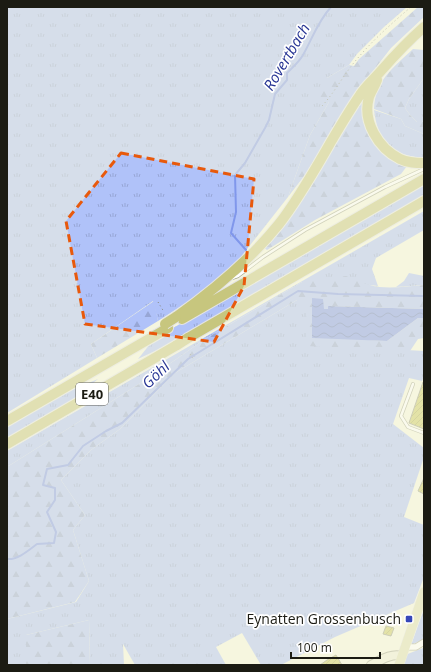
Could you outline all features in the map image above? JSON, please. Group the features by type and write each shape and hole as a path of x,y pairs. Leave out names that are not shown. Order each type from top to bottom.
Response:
{"highway":[{"path":"177,319 259,254 298,197 360,94 406,42 424,27"},
{"path":"382,70 369,98 368,114 375,136 381,144 400,159 414,163 424,163"},
{"path":"177,319 264,272 424,179"},
{"name":"E40","path":"7,444 424,201"},
{"name":"E40","path":"7,421 158,333 177,319"}],"main road":[{"path":"400,661 424,592"}],"street":[{"path":"405,647 416,647 424,642"},
{"path":"371,665 399,656 400,661"}],"lane":[{"path":"259,254 384,187 424,169"},
{"path":"413,384 401,416 408,427 424,433"}],"path":[{"path":"322,106 329,99 357,58 411,7"},
{"path":"158,302 164,312"},
{"path":"190,354 194,360"}],"highlighted area":[{"path":"121,153 254,179 244,286 214,342 85,324 66,221"}],"green space":[{"path":"7,7 407,7 357,54 349,65 327,78 329,102 310,135 288,197 240,258 198,295 158,321 153,301 91,344 97,358 7,413"},
{"path":"418,7 424,7 424,17 391,48 353,97 305,175 288,197 310,135 329,102 317,95 327,78 349,65 354,66 359,59"},
{"path":"413,49 424,50 424,78 409,99 405,108 417,122 424,121 424,134 405,126 401,119 374,109 378,90 386,75"},
{"path":"424,78 424,121 417,122 405,108 409,99"},
{"path":"362,100 365,103 365,121 407,166 401,174 315,220 267,250 263,247"},
{"path":"374,110 401,119 405,126 424,134 424,158 404,154 395,150 388,144 379,130"},
{"path":"424,183 424,197 168,345 138,359 154,339"},
{"path":"424,211 424,230 376,258 372,269 378,286 302,282 205,339 155,374 7,467 7,451"},
{"path":"409,273 424,276 424,285 396,287 404,281"},
{"path":"346,276 367,284 383,287 424,285 424,309 328,306 328,309 324,309 312,337 387,341 418,318 424,318 424,338 418,339 410,351 306,346 307,300 297,300 175,373 120,429 91,450 61,480 85,515 73,530 89,581 75,602 7,619 7,467 155,374 205,339 302,282"},
{"path":"297,300 307,300 372,348 424,351 424,376 422,381 409,378 393,424 424,448 424,457 404,517 424,525 424,577 414,603 335,637 281,665 261,665 242,633 216,647 226,665 135,665 123,644 124,665 90,665 89,620 26,635 26,665 7,665 7,619 76,602 89,581 73,530 85,515 61,480 91,450 120,429 175,373"},
{"path":"154,301 158,321 97,358 91,344"},
{"path":"98,379 68,404 7,440 7,425 60,395"},
{"path":"424,609 424,639 411,645"},
{"path":"89,620 90,665 26,665 26,635"},
{"path":"423,648 424,665 402,665 405,655"}],"water":[{"path":"312,298 323,299 324,309 328,309 328,306 424,309 424,318 418,318 387,341 312,338"}],"building":[{"path":"424,382 424,429 409,423"},
{"path":"424,478 424,494 418,491"},
{"path":"386,626 394,628 391,636 383,634"},
{"path":"336,655 342,665 320,665 327,660"}],"waterway":[{"name":"Rovertbach","path":"246,250 231,233 236,212 235,175 245,163 269,120 275,94 287,80 287,73 301,58 326,12 331,7"},
{"name":"Göhl","path":"7,559 15,558 27,552 37,544 54,543 56,532 47,512 55,500 55,488 43,485 47,469 68,465 83,446 106,431 122,423 188,359 298,291 338,294 424,296"}],"place":[{"name":"Eynatten Grossenbusch","path":"409,619"}]}
